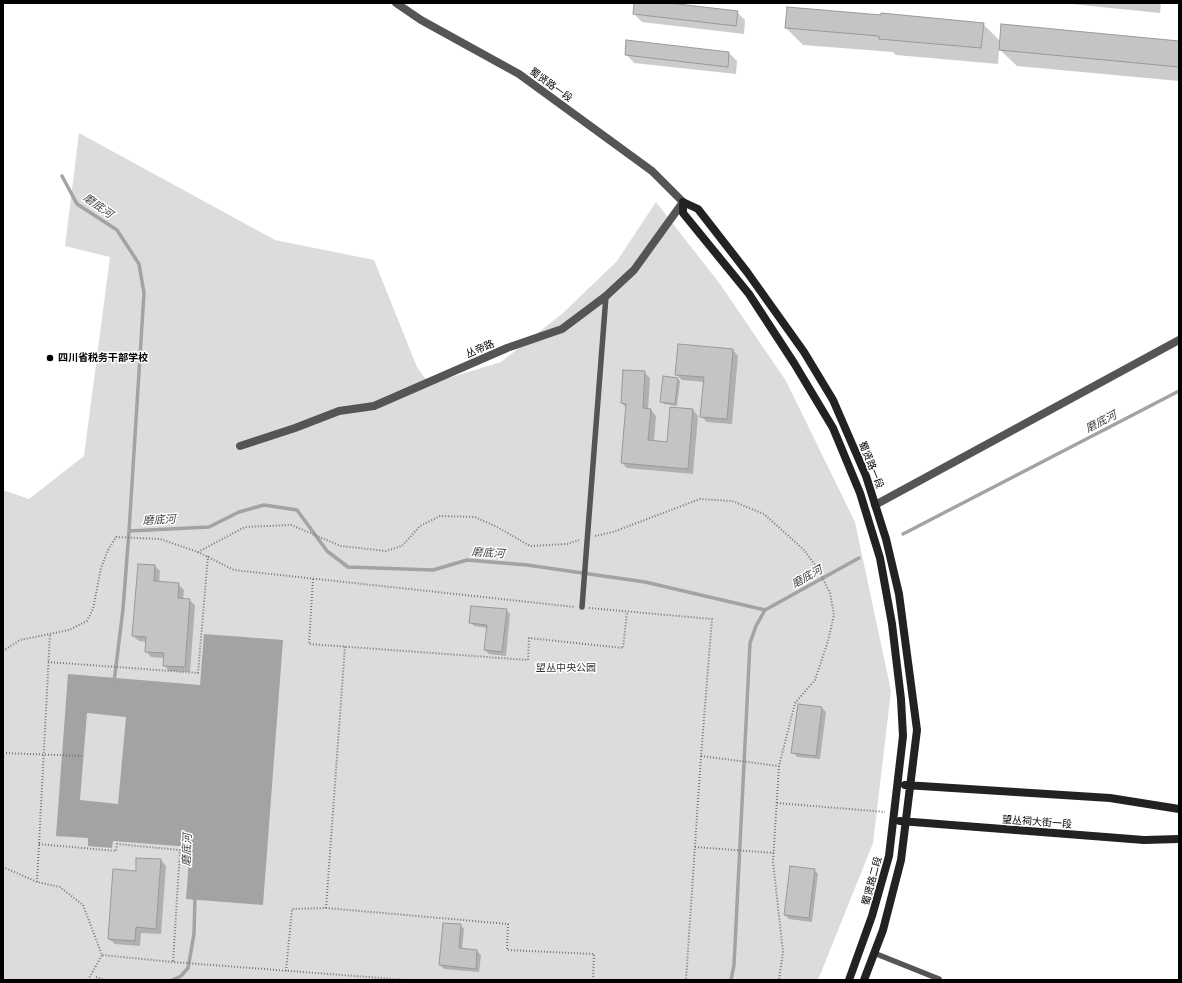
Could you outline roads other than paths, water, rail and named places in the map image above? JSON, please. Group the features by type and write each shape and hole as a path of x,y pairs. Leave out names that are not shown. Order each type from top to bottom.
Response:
{"street":[{"name":"蜀贤路一段","path":"396,3 421,20 519,74 652,171 683,202 698,209 747,272 804,352 833,400 866,476 886,539 899,594 917,730 909,785"},
{"name":"蜀贤路一段","path":"683,202 684,212 749,294 794,363 833,428 860,493 880,558 892,624 901,699 903,736 898,784"},
{"name":"丛帝路","path":"240,446 295,428 339,411 374,406 507,348 562,329 606,296 634,270 683,202"},
{"path":"875,505 1179,340"},
{"path":"898,784 1110,798 1179,809"},
{"name":"蜀贤路二段","path":"849,980 872,916 889,856 898,784"},
{"path":"864,980 882,930 901,860 909,785"},
{"name":"望丛祠大街一段","path":"894,816 905,822 1144,840 1179,839"}],"lane":[{"path":"582,608 606,296"},
{"path":"874,953 939,980"}],"waterway":[{"name":"磨底河","path":"62,176 77,204 117,230 139,264 144,293 129,531"},
{"name":"磨底河","path":"903,534 1179,391"},
{"name":"磨底河","path":"114,682 123,609 129,531 209,527 239,512 264,505 297,510 327,551 348,567 433,570 467,560 527,565 645,582 765,610 859,558"},
{"path":"731,980 734,965 750,643 756,626 765,610"},
{"name":"磨底河","path":"172,980 181,976 188,968 194,934 195,896"}],"place":[{"name":"四川省税务干部学校","path":"50,358"}],"park label":[{"name":"望丛中央公园","path":"566,668"}]}
